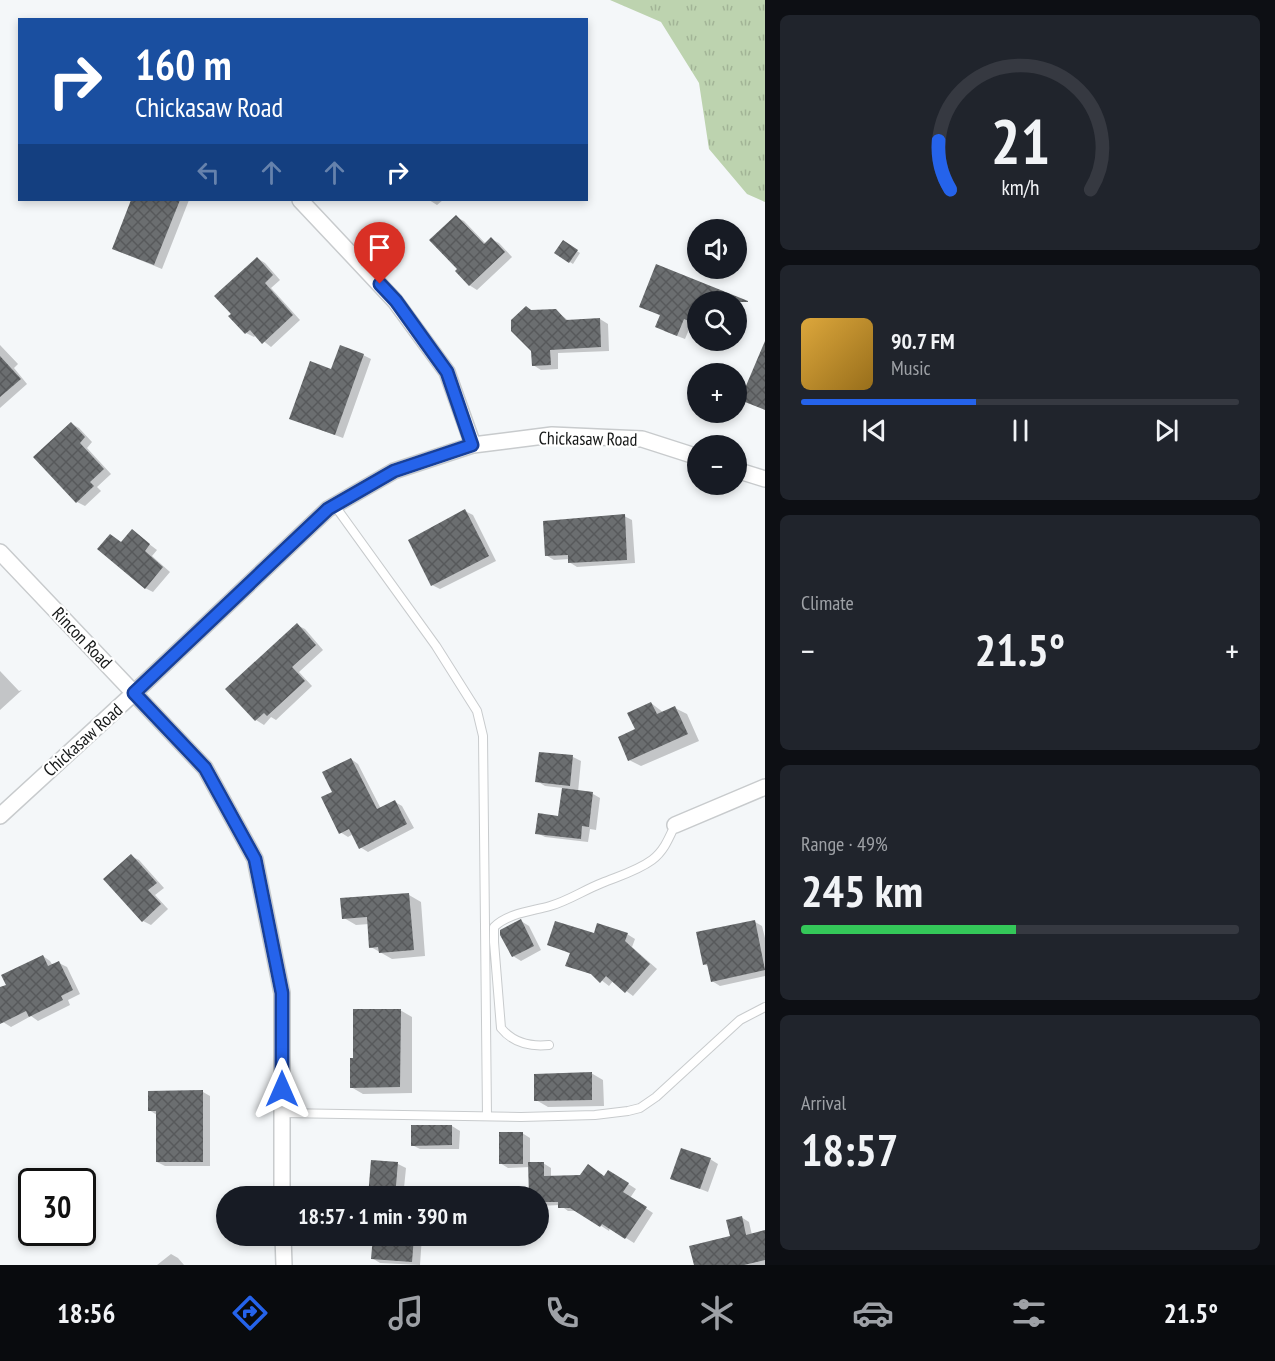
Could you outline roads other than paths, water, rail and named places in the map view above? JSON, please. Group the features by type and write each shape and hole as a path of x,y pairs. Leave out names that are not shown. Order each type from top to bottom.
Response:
{"street":[{"path":"301,201 396,301 447,372 472,445"},
{"name":"Chickasaw Road","path":"0,816 320,517 394,471 472,445 552,435 642,439 687,453"},
{"path":"747,473 765,479"},
{"name":"Rincon Road","path":"0,552 205,768 255,859 282,993 282,1186"},
{"path":"675,825 765,787"},
{"path":"283,1246 284,1265"}],"lane":[{"path":"335,506 436,645 477,711 480,720 483,736 487,1116"},
{"path":"549,1045 537,1047 521,1043 509,1038 501,1028 494,927 511,917 560,903 601,883 628,874 653,860 662,850 675,825"},
{"path":"281,1113 487,1116 595,1115 628,1111 640,1108 656,1097 740,1020 765,1007"}]}
